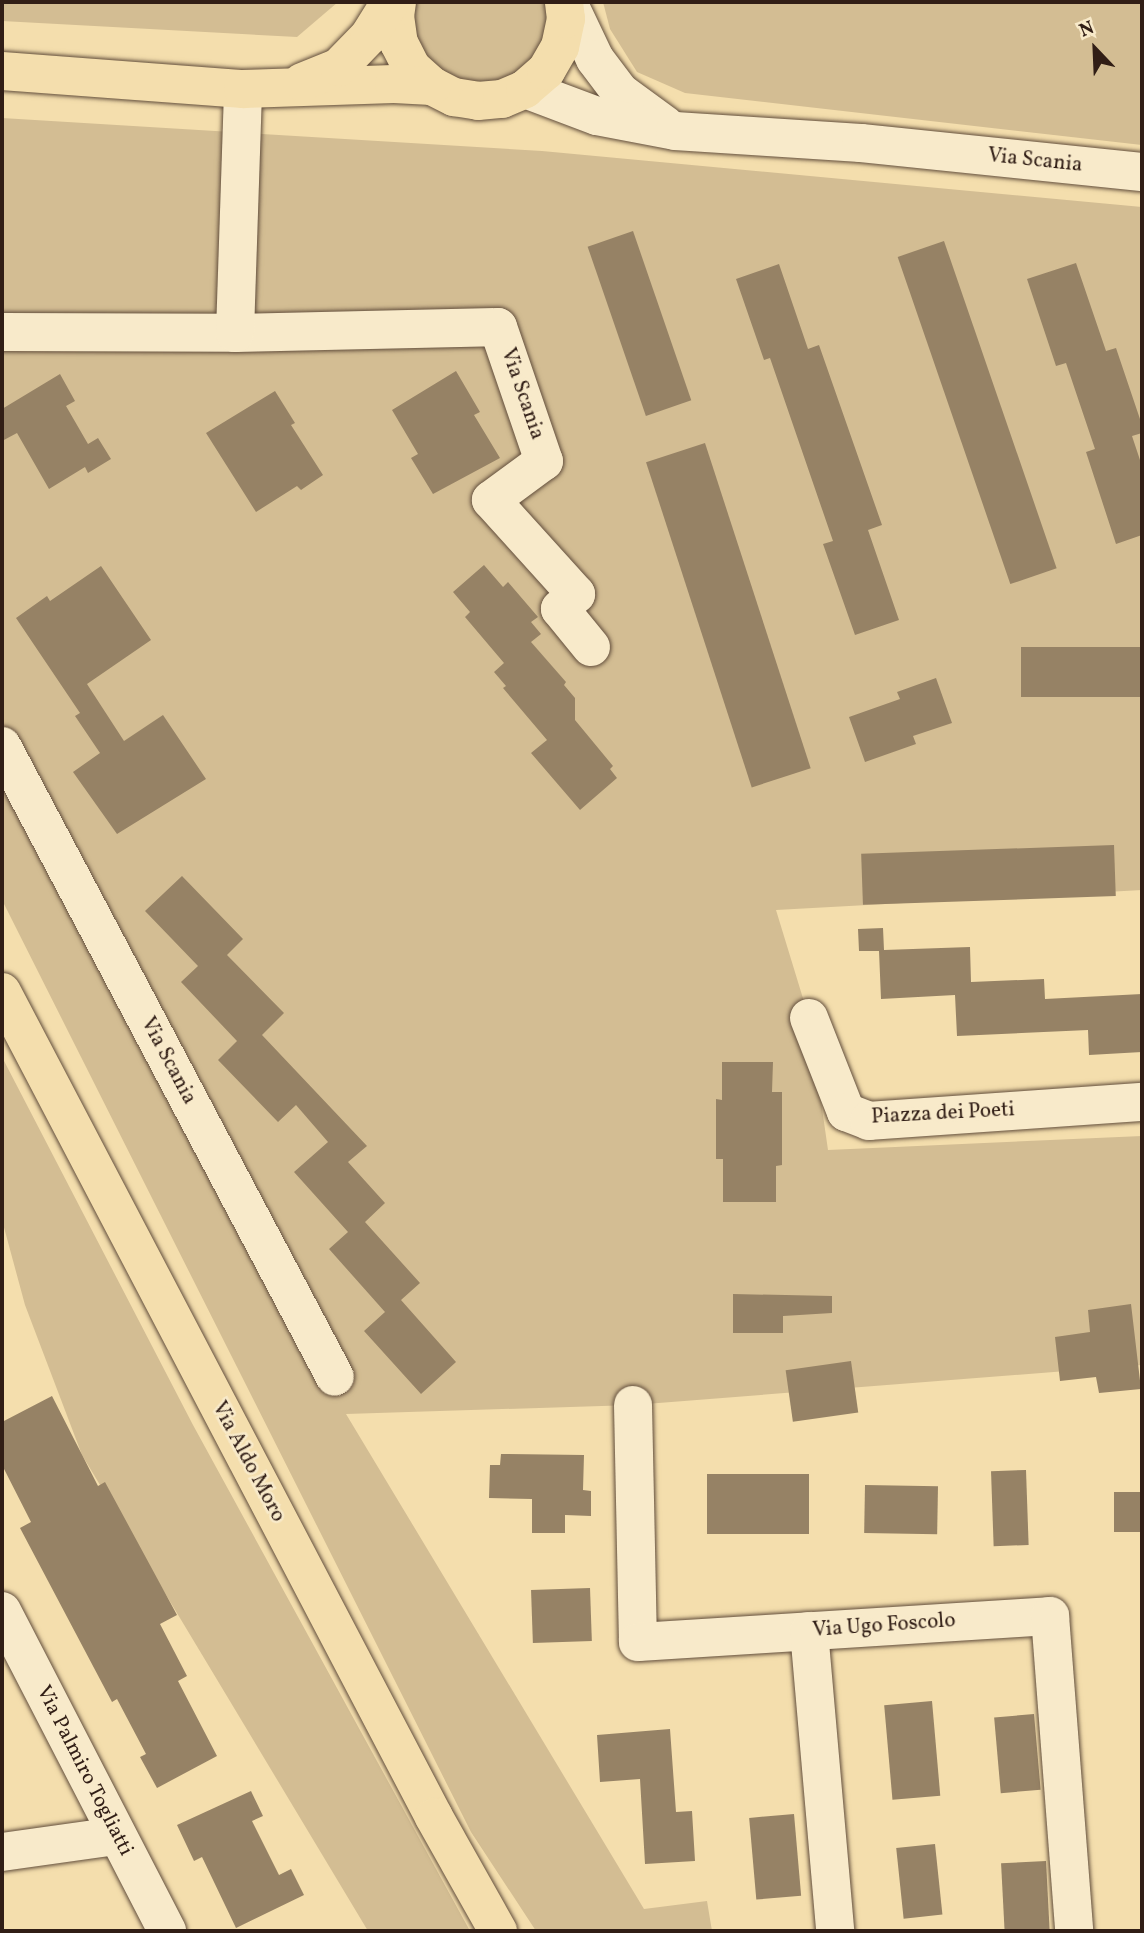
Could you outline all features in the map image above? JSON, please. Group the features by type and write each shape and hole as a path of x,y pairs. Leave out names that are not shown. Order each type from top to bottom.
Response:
{"main road":[{"name":"Via Scania","path":"287,89 339,68 369,36 390,2"},
{"name":"Via Scania","path":"397,2 394,16 399,43 412,68 432,86 454,97 478,102 502,99 525,89 546,71 560,47 566,19 566,2"},
{"name":"Via Scania","path":"2,71 243,89 394,84 432,86"},
{"name":"Via Aldo Moro","path":"2,992 434,1817 498,1931"}],"street":[{"name":"Via Scania","path":"566,2 595,59 635,114"},
{"path":"235,333 243,89"},
{"name":"Via Scania","path":"525,89 597,117 635,114 676,131 861,143 1142,172"},
{"name":"Via Scania","path":"2,332 235,333 498,327 544,461 491,500 576,594 560,609 591,647"},
{"name":"Via Scania","path":"2,746 335,1377"},
{"name":"Piazza dei Poeti","path":"809,1018 846,1112 869,1121 1142,1102"},
{"name":"Via Ugo Foscolo","path":"633,1405 638,1642 1050,1616 1074,1931"},
{"name":"Via Palmiro Togliatti","path":"2,1611 167,1931"},
{"path":"809,1631 835,1931"},
{"path":"2,1852 116,1836"}],"shaded area":[{"path":"2,2 338,2 297,37 2,21"},
{"path":"415,2 549,2 552,14 536,59 518,75 497,83 475,84 454,79 436,67 422,51 414,30"},
{"path":"603,2 1142,2 1142,145 685,93 637,72 610,29"},
{"path":"2,118 542,151 1142,207 1142,890 776,910 809,1018 828,1150 1142,1136 1142,1365 633,1405 346,1414 644,1909 707,1901 712,1931 536,1931 471,1832 2,900"},
{"path":"2,1057 193,1425 470,1931 368,1931 82,1455 25,1305 2,1220"}],"building":[{"path":"633,231 691,400 646,416 588,247"},
{"path":"944,241 1057,568 1010,584 898,257"},
{"path":"1076,263 1106,351 1116,348 1142,425 1142,433 1132,436 1142,466 1142,535 1116,544 1086,452 1095,449 1066,363 1056,366 1027,279"},
{"path":"779,264 808,349 819,345 882,525 868,530 899,620 855,635 823,544 833,541 770,358 764,360 736,279"},
{"path":"456,371 480,412 474,415 500,458 433,494 411,458 418,454 392,410"},
{"path":"60,374 75,401 66,406 88,444 98,438 111,459 88,473 85,467 49,489 17,433 2,441 2,409"},
{"path":"275,391 295,423 291,425 323,475 301,490 297,486 256,512 206,433"},
{"path":"705,443 811,768 752,787 646,462"},
{"path":"484,565 503,587 508,582 538,617 531,622 541,634 531,642 566,682 564,685 575,698 575,720 613,766 610,769 617,778 580,810 531,753 547,740 503,688 506,686 494,672 504,663 465,617 470,612 453,592"},
{"path":"101,566 151,640 87,684 124,741 163,715 206,779 117,834 73,772 100,753 75,716 80,713 16,618 47,596 50,601"},
{"path":"1021,647 1142,647 1142,697 1021,697"},
{"path":"936,678 952,723 913,736 916,744 865,762 849,717 900,699 897,692"},
{"path":"1114,845 1116,896 863,905 861,854"},
{"path":"182,876 243,939 227,955 284,1013 262,1035 367,1146 348,1162 385,1203 365,1222 420,1283 401,1300 456,1362 421,1394 364,1331 385,1312 329,1249 348,1232 294,1172 328,1142 296,1105 278,1122 218,1060 237,1041 181,982 198,966 145,911"},
{"path":"883,928 884,950 970,947 971,982 1044,979 1045,999 1142,994 1142,1052 1089,1055 1088,1030 957,1036 955,995 881,999 879,951 859,951 858,929"},
{"path":"722,1062 773,1062 772,1092 782,1092 782,1165 776,1166 776,1202 723,1202 723,1159 716,1159 716,1099 722,1100"},
{"path":"733,1294 832,1296 832,1313 783,1316 783,1333 733,1333"},
{"path":"1131,1304 1141,1389 1099,1393 1096,1377 1060,1381 1055,1337 1090,1332 1088,1310"},
{"path":"851,1361 858,1412 793,1422 786,1370"},
{"path":"52,1396 98,1486 105,1482 177,1615 160,1624 187,1676 178,1681 217,1756 157,1788 140,1757 146,1754 117,1699 112,1702 20,1528 31,1522 2,1465 2,1422"},
{"path":"501,1454 584,1455 583,1490 591,1491 591,1516 565,1515 565,1533 532,1533 532,1499 489,1498 490,1465 500,1465"},
{"path":"1026,1470 1029,1545 994,1546 991,1471"},
{"path":"707,1474 809,1474 809,1534 707,1534"},
{"path":"865,1485 938,1486 937,1534 864,1533"},
{"path":"1114,1492 1142,1492 1142,1532 1114,1532"},
{"path":"590,1588 592,1641 533,1643 531,1590"},
{"path":"932,1701 940,1796 892,1800 884,1705"},
{"path":"1034,1714 1041,1790 1001,1793 994,1717"},
{"path":"670,1729 676,1812 692,1811 695,1861 645,1864 640,1779 600,1782 597,1735"},
{"path":"251,1791 263,1816 252,1821 279,1875 291,1869 304,1895 236,1928 202,1857 194,1861 177,1825"},
{"path":"794,1814 801,1896 756,1900 749,1818"},
{"path":"935,1844 942,1915 904,1919 896,1848"},
{"path":"1046,1861 1050,1931 1005,1931 1001,1863"}]}
